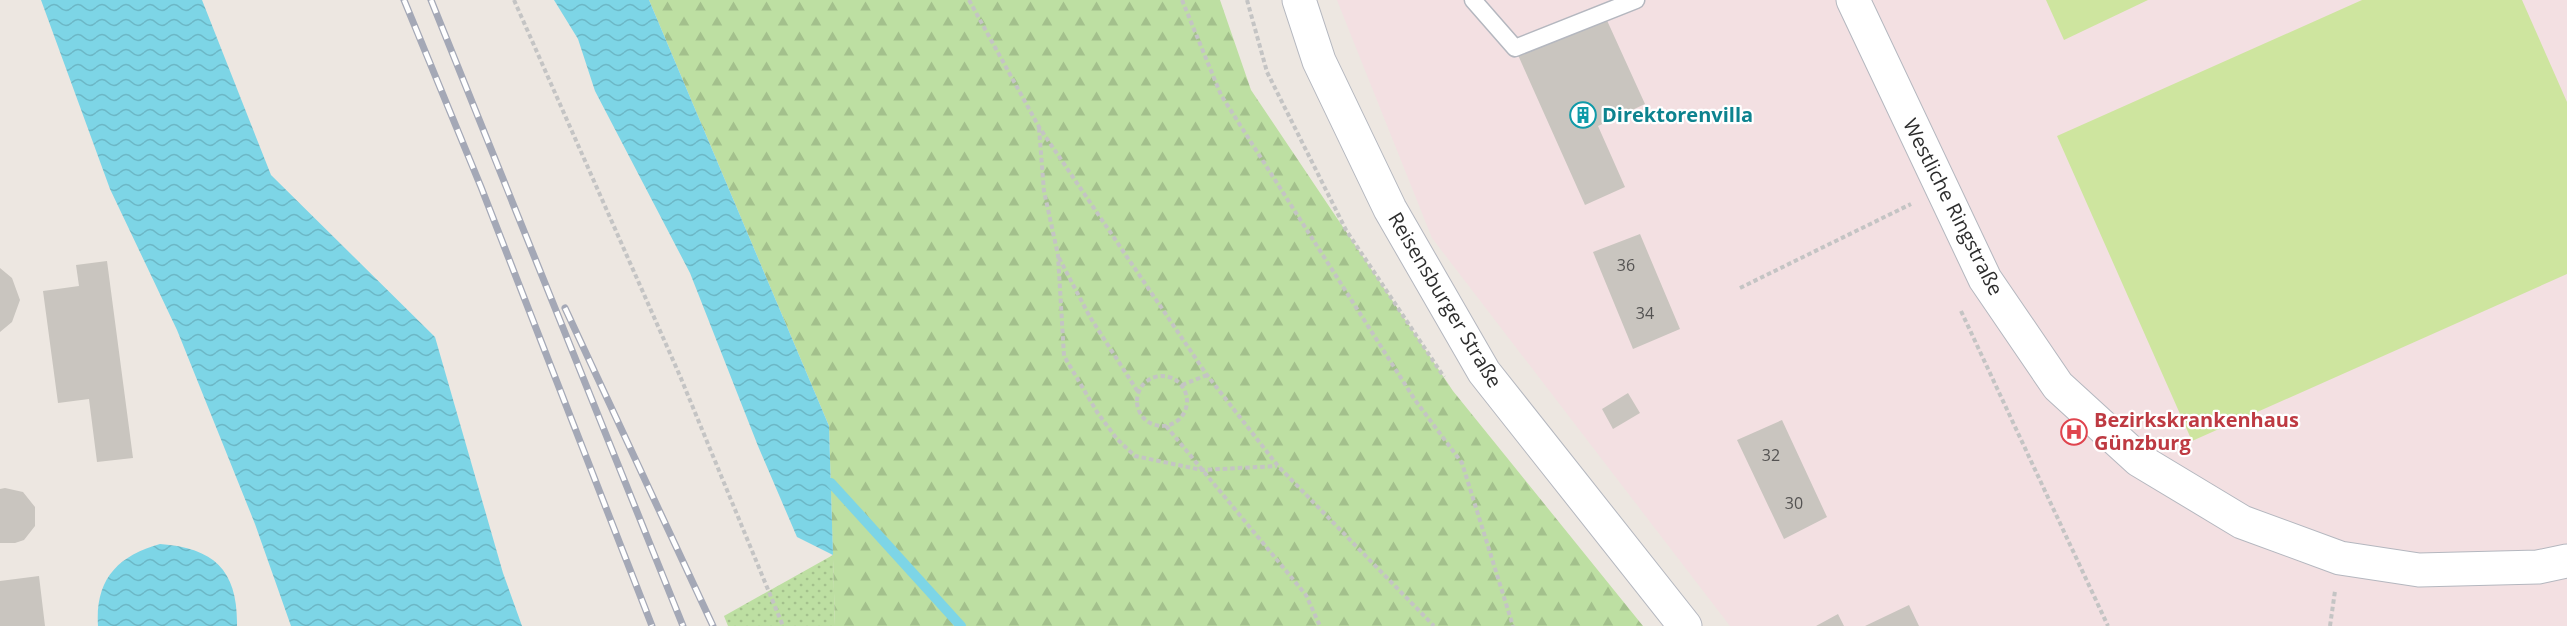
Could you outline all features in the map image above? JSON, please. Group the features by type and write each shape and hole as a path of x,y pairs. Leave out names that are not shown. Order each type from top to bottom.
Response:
{"street":[{"name":"Reisensburger Straße","path":"1299,0 1319,61 1390,209 1484,372 1685,626"},
{"name":"Westliche Ringstraße","path":"1853,0 1985,279 2058,386 2139,460 2242,522 2340,558 2419,570 2538,567 2567,561"}],"lane":[{"path":"1473,0 1515,48 1636,0"}],"path":[{"path":"514,0 680,376 783,626"},
{"path":"969,0 1039,127 1207,375 1278,466 1432,626"},
{"path":"1182,0 1221,95 1415,400 1462,463 1513,626"},
{"path":"1039,127 1044,191 1058,255 1064,356 1097,412 1117,440 1135,456 1202,470 1278,466"},
{"path":"1740,288 1912,203"},
{"path":"1058,255 1090,317 1138,392"},
{"path":"1182,385 1207,375"},
{"path":"1158,376 1172,377 1182,385 1187,397 1186,410 1178,421 1166,426 1153,425 1142,417 1137,405 1138,392 1146,381 1158,376"},
{"path":"1166,426 1306,595 1320,626"}],"shaded area":[{"name":"Bezirkskrankenhaus Günzburg","path":"1337,0 2567,0 2567,626 1730,626 1432,238"}],"green space":[{"path":"649,0 1220,0 1251,90 1453,391 1643,626 835,626 829,426"},
{"path":"2046,0 2148,0 2064,40"},
{"path":"2362,0 2522,0 2567,102 2567,274 2192,441 2057,136"},
{"path":"833,555 835,626 728,626 724,616"}],"water":[{"path":"41,0 202,0 271,175 435,337 503,573 522,626 291,626 255,524 177,330 110,189"},
{"path":"554,0 649,0 829,426 833,555 797,537 758,446 690,273 595,91 578,39"},
{"path":"160,544 195,551 209,557 219,566 228,577 233,591 237,626 98,626 100,595 112,572 132,555"}],"building":[{"name":"Direktorenvilla","path":"1605,16 1645,104 1598,126 1625,187 1585,205 1518,55"},
{"path":"1640,234 1680,329 1633,349 1593,252"},
{"path":"107,261 133,458 97,462 89,399 58,403 43,291 79,286 76,265"},
{"path":"0,268 12,278 20,300 12,322 0,332"},
{"path":"1628,393 1640,413 1613,429 1602,409"},
{"path":"1782,420 1827,517 1784,539 1737,440"},
{"path":"0,489 23,492 35,507 35,526 24,540 15,543 0,543"},
{"path":"39,576 45,626 0,626 0,581"},
{"path":"1909,605 1919,626 1865,626"},
{"path":"1838,614 1844,626 1816,626"}],"waterway":[{"path":"831,483 961,626"}],"railway":[{"path":"404,0 481,187 652,626"},
{"path":"431,0 683,626"},
{"path":"565,308 713,626"}],"place":[{"name":"Direktorenvilla","path":"1583,115"},
{"name":"Bezirkskrankenhaus Günzburg","path":"2074,432"}]}
